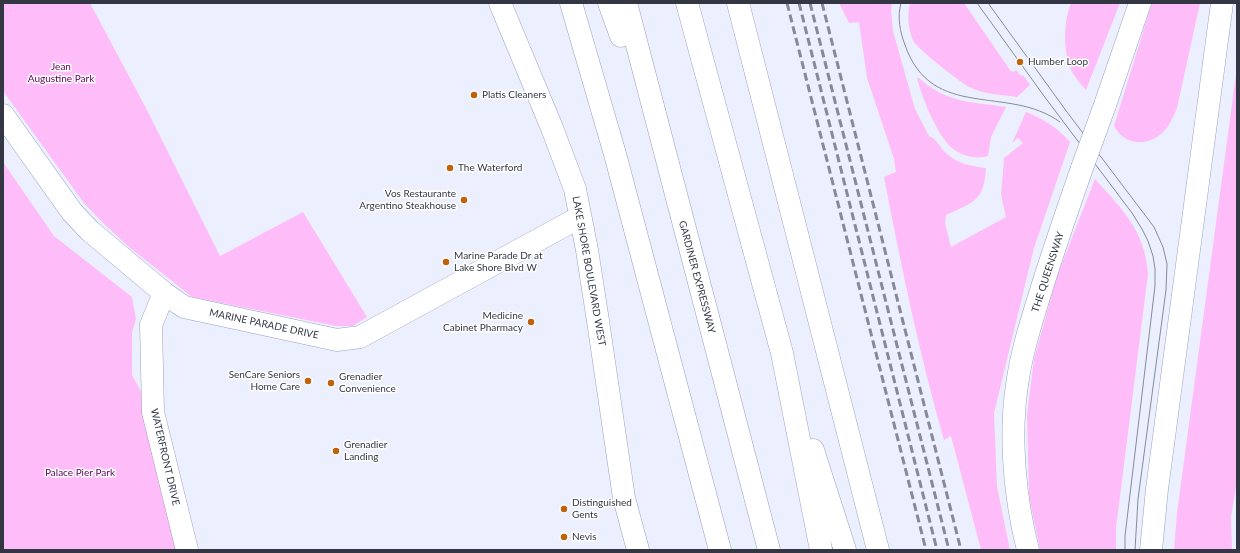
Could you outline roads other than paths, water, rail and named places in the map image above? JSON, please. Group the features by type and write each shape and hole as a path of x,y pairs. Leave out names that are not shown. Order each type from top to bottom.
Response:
{"main road":[{"name":"LAKE SHORE BOULEVARD WEST","path":"500,3 552,128 575,189 587,250 624,498 638,550"},
{"path":"571,3 615,154 720,550"},
{"path":"609,3 666,157"},
{"name":"GARDINER EXPRESSWAY","path":"626,3 769,550"},
{"path":"687,3 782,353 845,550"},
{"path":"738,3 878,550"},
{"name":"THE QUEENSWAY","path":"1028,550 1016,488 1014,425 1016,386 1024,346 1082,168 1140,3"},
{"path":"1152,550 1157,489 1222,3"},
{"name":"MARINE PARADE DRIVE","path":"3,115 72,212 90,231 164,293 184,307 337,340 360,337 580,217"},
{"name":"WATERFRONT DRIVE","path":"164,293 151,324 153,412 187,550"},
{"path":"782,353 821,550"}],"tram line":[{"path":"901,3 899,14 905,45 917,69 933,84 952,93 1018,105 1040,111 1060,122"},
{"path":"977,3 1044,96 1132,213 1148,241 1153,256 1155,286 1125,536 1125,550"},
{"path":"988,3 1067,112 1154,227 1163,247 1167,264 1166,290 1138,499 1135,550"}],"railway":[{"path":"787,3 926,550"},
{"path":"799,3 937,550"},
{"path":"810,3 949,550"},
{"path":"822,3 961,550"}],"place":[{"name":"Humber Loop","path":"1020,62"},
{"name":"Platis Cleaners","path":"474,95"},
{"name":"The Waterford","path":"450,168"},
{"name":"Vos Restaurante Argentino Steakhouse","path":"464,200"},
{"name":"Marine Parade Dr at Lake Shore Blvd W","path":"446,262"},
{"name":"Medicine Cabinet Pharmacy","path":"531,322"},
{"name":"SenCare Seniors Home Care","path":"308,381"},
{"name":"Grenadier Convenience","path":"331,383"},
{"name":"Grenadier Landing","path":"336,451"},
{"name":"Distinguished Gents","path":"564,509"},
{"name":"Nevis","path":"564,537"}],"park label":[{"name":"Jean Augustine Park","path":"61,72"},
{"name":"Palace Pier Park","path":"80,473"}]}
